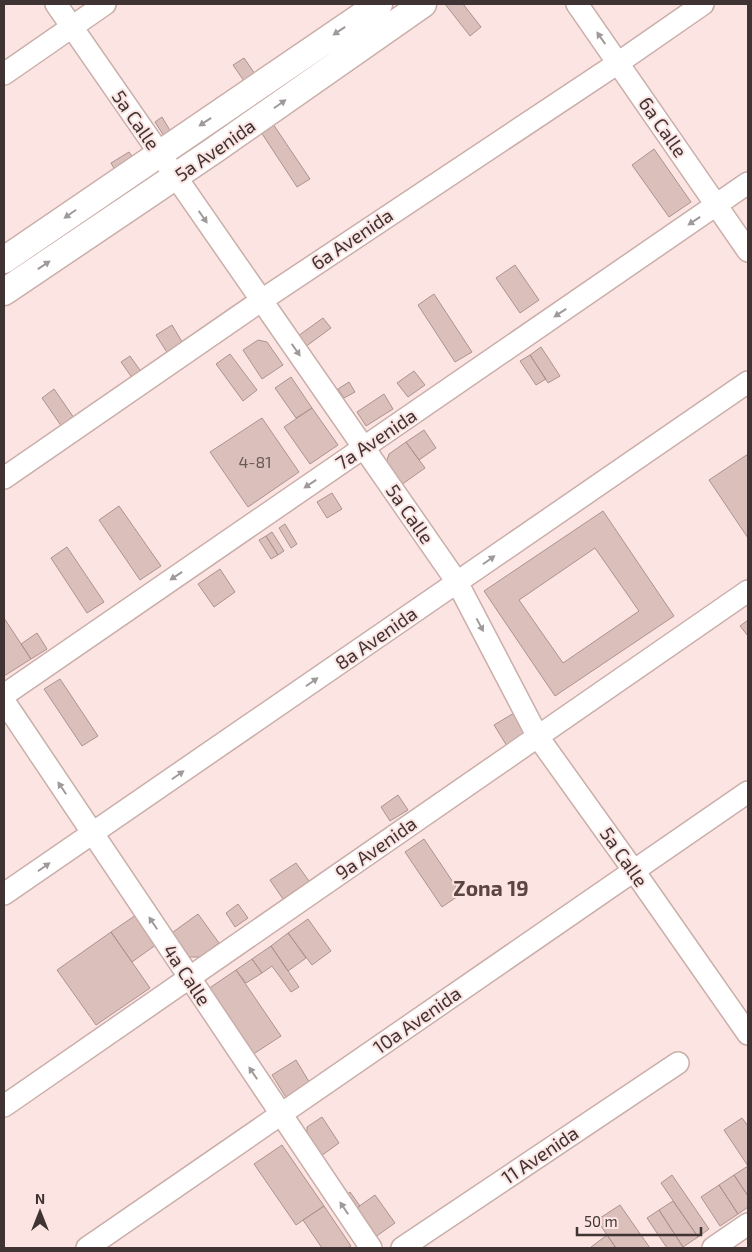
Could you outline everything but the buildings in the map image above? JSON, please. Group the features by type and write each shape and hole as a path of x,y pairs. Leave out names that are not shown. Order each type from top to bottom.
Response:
{"main road":[{"name":"5a Avenida","path":"4,260 379,4"},
{"name":"5a Avenida","path":"4,292 176,177 423,4"}],"street":[{"name":"5a Calle","path":"56,4 457,582 538,737 748,1034"},
{"path":"4,74 105,4"},
{"name":"6a Calle","path":"577,4 748,251"},
{"name":"6a Avenida","path":"4,478 262,300 618,63 703,4"},
{"name":"7a Avenida","path":"4,695 748,183"},
{"name":"8a Avenida","path":"4,894 748,382"},
{"name":"9a Avenida","path":"4,1106 748,591"},
{"name":"4a Calle","path":"4,701 371,1248"},
{"name":"10a Avenida","path":"87,1248 748,792"},
{"name":"11 Avenida","path":"402,1248 678,1062"},
{"path":"712,1248 748,1224"}],"district":[{"name":"Zona 19","path":"491,889"}]}
